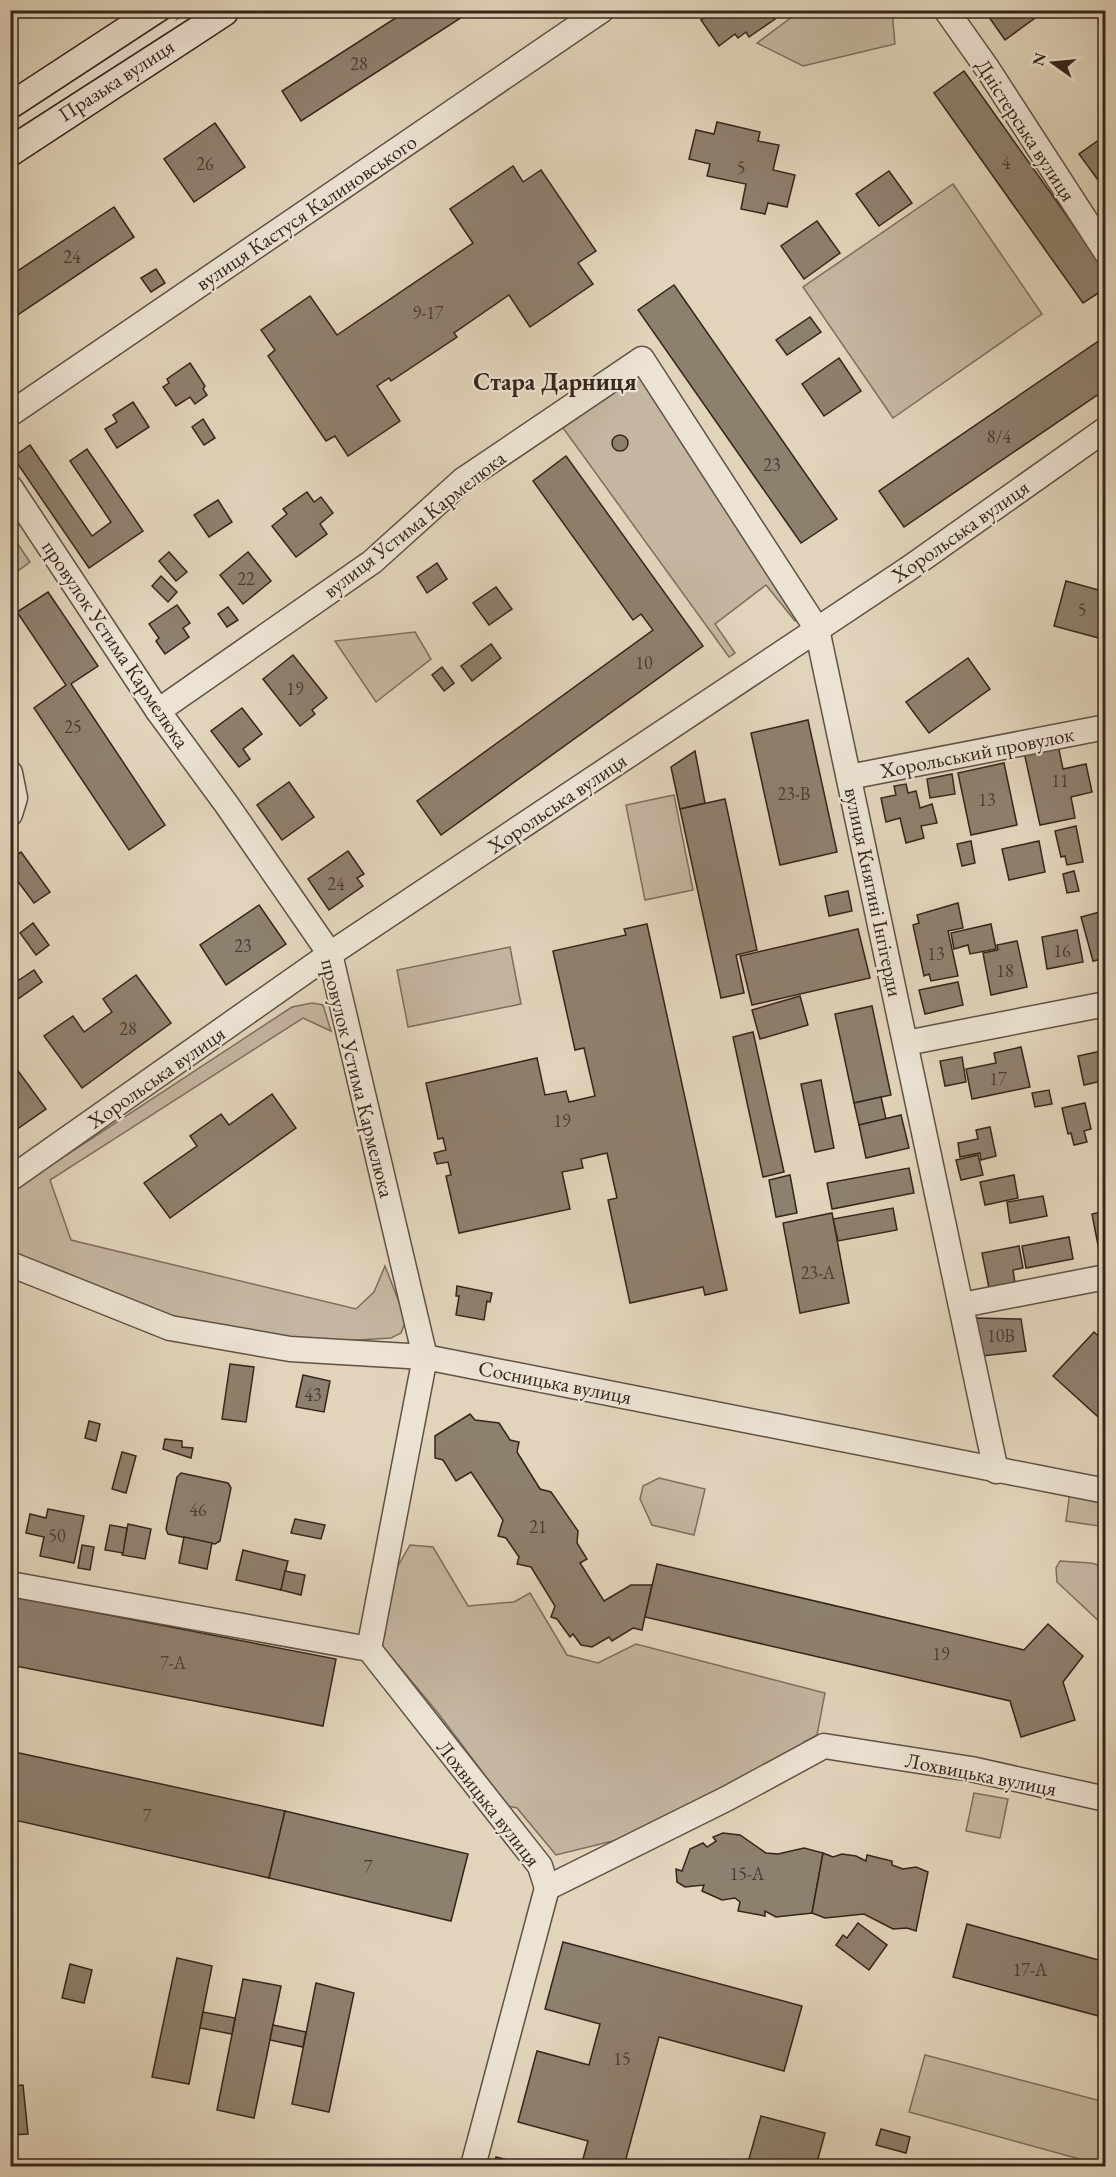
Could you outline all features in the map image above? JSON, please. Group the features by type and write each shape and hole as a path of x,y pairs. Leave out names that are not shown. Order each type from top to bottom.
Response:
{"street":[{"name":"Празька вулиця","path":"10,110 163,10"},
{"name":"Празька вулиця","path":"10,148 222,10"},
{"name":"вулиця Кастуся Калиновського","path":"10,414 602,10"},
{"name":"Дністерська вулиця","path":"945,10 987,68 1106,252"},
{"name":"вулиця Княгині Інгігерди","path":"642,359 817,629 996,1471"},
{"name":"вулиця Устима Кармелюка","path":"158,711 372,562 463,480 642,359"},
{"name":"Хорольська вулиця","path":"10,1179 330,954 908,569 1106,429"},
{"name":"провулок Устима Кармелюка","path":"10,487 158,711 227,804 330,954 425,1357 369,1649"},
{"name":"Хорольський провулок","path":"849,777 1106,727"},
{"path":"10,773 15,798 10,814"},
{"path":"906,1043 1106,1004"},
{"name":"Сосницька вулиця","path":"10,1264 170,1328 290,1349 425,1357 1106,1491"},
{"path":"962,1305 1106,1277"},
{"path":"10,1584 369,1649"},
{"name":"Лохвицька вулиця","path":"369,1649 540,1866 547,1888 728,1798 824,1746 971,1769 1106,1799"},
{"path":"472,2166 547,1888"}],"shaded area":[{"path":"800,11 892,11 895,44 803,66 757,43"},
{"path":"953,184 1042,314 893,418 803,287"},
{"path":"637,369 802,616 795,621 766,585 715,624 735,653 729,657 558,421"},
{"path":"11,534 30,562 10,576"},
{"path":"415,632 431,659 376,702 335,641"},
{"path":"674,795 693,890 645,900 626,805"},
{"path":"510,947 521,1004 408,1027 397,970"},
{"path":"312,1003 323,1005 331,1031 303,1018 50,1180 71,1240 356,1309 374,1292 385,1266 406,1320 401,1333 391,1338 322,1342 184,1321 19,1255 10,1233 9,1215 12,1199 21,1186 292,1007"},
{"path":"659,1478 705,1489 694,1535 652,1525 640,1499 643,1486"},
{"path":"1070,1491 1105,1496 1105,1527 1066,1521"},
{"path":"410,1545 433,1547 468,1606 514,1602 530,1593 567,1655 598,1663 636,1644 825,1693 817,1735 804,1742 799,1754 637,1835 556,1855 517,1808 508,1806 438,1713 380,1643 391,1578"},
{"path":"1060,1561 1091,1563 1105,1567 1105,1624 1057,1582 1056,1568"},
{"path":"974,1793 1008,1799 1000,1838 966,1831"},
{"path":"925,2055 1105,2102 1105,2166 909,2112"}],"building":[{"path":"408,10 473,10 301,121 282,91"},
{"path":"707,10 775,10 771,13 775,19 749,37 746,32 738,38 735,34 719,46 701,20 710,14"},
{"path":"984,10 1030,10 1035,18 1005,40"},
{"path":"964,71 1106,271 1106,288 1083,303 934,93"},
{"path":"717,122 760,132 758,141 779,145 773,170 795,175 787,207 768,203 765,214 741,209 746,184 707,176 710,164 689,159 696,130 714,134"},
{"path":"215,123 245,167 194,202 164,159"},
{"path":"1106,135 1106,191 1079,154"},
{"path":"513,166 523,182 541,170 596,251 578,263 593,284 530,327 509,295 454,333 457,337 391,381 389,378 377,386 400,421 348,456 335,436 326,441 268,356 275,350 261,330 310,296 337,335 473,243 450,209"},
{"path":"889,171 912,203 879,226 856,194"},
{"path":"114,207 134,237 10,320 10,276"},
{"path":"817,221 840,253 804,279 781,246"},
{"path":"156,269 165,283 151,292 141,278"},
{"path":"674,285 837,519 801,543 638,310"},
{"path":"810,317 821,332 787,355 776,340"},
{"path":"1106,336 1106,389 904,527 879,491"},
{"path":"839,358 861,391 824,416 802,384"},
{"path":"190,363 205,386 203,389 207,395 195,404 190,397 176,406 163,387 169,383 167,379"},
{"path":"133,402 149,427 117,448 105,429 117,422 113,415"},
{"path":"203,419 215,438 204,445 192,427"},
{"path":"617,435 623,435 628,443 626,449 617,451 612,446 612,440"},
{"path":"30,445 92,536 111,522 70,461 87,449 143,531 89,568 13,457"},
{"path":"566,456 703,646 441,835 417,801 653,630 641,614 633,620 533,481"},
{"path":"307,492 314,502 321,497 333,513 320,524 327,534 296,557 272,526 287,514 283,509"},
{"path":"218,500 232,522 209,537 194,515"},
{"path":"169,552 187,572 176,581 159,561"},
{"path":"248,552 271,581 243,604 220,575"},
{"path":"437,563 447,579 427,593 417,577"},
{"path":"161,576 177,592 168,602 152,586"},
{"path":"1066,581 1106,592 1106,640 1054,626"},
{"path":"496,587 512,609 489,625 473,603"},
{"path":"48,592 98,666 71,684 165,825 129,850 34,708 66,685 17,612"},
{"path":"177,605 190,623 183,628 189,637 165,654 156,641 159,638 149,624"},
{"path":"228,607 238,620 227,627 218,614"},
{"path":"491,644 501,658 472,681 461,666"},
{"path":"293,655 327,698 312,710 315,714 300,726 263,679"},
{"path":"968,658 990,689 929,733 906,702"},
{"path":"442,667 454,683 444,691 432,675"},
{"path":"242,708 262,734 243,749 250,759 239,767 211,731"},
{"path":"808,720 837,852 780,865 751,733"},
{"path":"1058,745 1063,769 1086,764 1092,792 1071,797 1075,818 1040,825 1024,752"},
{"path":"695,751 705,803 680,809 671,767"},
{"path":"1004,763 1017,825 971,835 958,773"},
{"path":"952,774 955,794 930,798 927,779"},
{"path":"289,782 314,817 282,840 257,805"},
{"path":"906,784 908,793 916,791 920,808 932,804 937,823 921,826 924,838 906,843 900,818 886,822 881,798 896,795 894,786"},
{"path":"725,799 757,950 736,955 744,993 721,998 680,809"},
{"path":"1076,826 1083,862 1067,865 1065,856 1061,857 1055,831"},
{"path":"971,841 975,863 962,866 957,844"},
{"path":"1039,841 1045,872 1009,880 1002,849"},
{"path":"348,851 364,874 357,878 363,886 329,910 308,879"},
{"path":"21,852 50,892 34,903 10,871 10,859"},
{"path":"1074,871 1079,891 1067,893 1063,874"},
{"path":"848,891 852,911 829,916 825,896"},
{"path":"958,903 963,928 948,931 958,976 931,981 929,974 924,976 913,925 919,923 917,915"},
{"path":"259,905 286,944 226,985 200,945"},
{"path":"1100,912 1102,919 1106,918 1106,958 1093,961 1081,917"},
{"path":"33,923 49,945 36,955 20,933"},
{"path":"647,924 727,1290 705,1295 703,1287 630,1303 608,1200 617,1198 607,1153 581,1159 583,1168 562,1172 570,1209 459,1233 446,1176 451,1175 448,1162 437,1164 434,1153 446,1150 443,1138 438,1139 426,1083 537,1058 545,1095 566,1091 569,1102 595,1096 584,1048 575,1050 553,951 626,935 624,929"},
{"path":"991,924 996,949 970,954 968,945 954,949 951,933"},
{"path":"858,929 870,978 752,1005 740,956"},
{"path":"1077,930 1083,962 1047,969 1042,937"},
{"path":"1017,941 1027,987 991,995 983,953 998,950 997,945"},
{"path":"34,970 42,982 15,1001 10,986"},
{"path":"136,975 171,1023 82,1088 44,1036 73,1016 84,1032 112,1012 103,999"},
{"path":"958,982 963,1005 925,1014 919,990"},
{"path":"800,996 808,1025 760,1039 752,1010"},
{"path":"872,1006 891,1095 854,1103 835,1014"},
{"path":"753,1032 784,1172 763,1177 733,1037"},
{"path":"1021,1047 1030,1087 972,1099 966,1069 996,1063 994,1053"},
{"path":"1106,1050 1106,1080 1084,1085 1078,1056"},
{"path":"962,1057 966,1082 945,1086 940,1061"},
{"path":"10,1060 46,1109 10,1134"},
{"path":"821,1080 834,1148 815,1152 801,1084"},
{"path":"1049,1090 1052,1104 1035,1107 1032,1093"},
{"path":"272,1094 296,1128 170,1218 144,1183 197,1146 190,1136 221,1114 229,1125"},
{"path":"881,1097 886,1119 859,1125 854,1103"},
{"path":"1085,1103 1091,1129 1084,1131 1087,1142 1074,1145 1071,1133 1068,1134 1062,1108"},
{"path":"901,1115 909,1148 866,1158 859,1125"},
{"path":"990,1127 996,1156 981,1160 980,1153 960,1157 958,1143 978,1139 976,1130"},
{"path":"978,1155 983,1175 961,1180 956,1160"},
{"path":"909,1168 914,1193 832,1209 827,1183"},
{"path":"790,1175 797,1213 776,1217 769,1180"},
{"path":"1014,1175 1018,1198 985,1205 980,1182"},
{"path":"1043,1196 1047,1216 1010,1223 1007,1202"},
{"path":"893,1208 897,1230 838,1241 833,1219"},
{"path":"1106,1211 1106,1265 1102,1266 1092,1214"},
{"path":"832,1213 849,1303 800,1313 783,1223"},
{"path":"1069,1237 1073,1259 1026,1268 1022,1246"},
{"path":"1019,1246 1023,1268 1013,1270 1015,1283 989,1288 982,1253"},
{"path":"457,1286 492,1293 490,1302 487,1301 484,1320 456,1315 459,1296 456,1296"},
{"path":"975,1318 1021,1319 1026,1351 982,1356"},
{"path":"1094,1332 1106,1343 1106,1424 1053,1376"},
{"path":"230,1364 254,1367 246,1422 222,1419"},
{"path":"303,1375 330,1381 324,1412 296,1407"},
{"path":"470,1414 475,1420 499,1423 510,1440 519,1442 517,1452 540,1489 551,1492 578,1531 577,1543 587,1559 580,1563 604,1601 631,1585 652,1585 642,1630 633,1628 612,1641 609,1637 592,1647 581,1645 573,1634 570,1637 557,1619 551,1617 555,1606 531,1567 517,1564 519,1557 506,1538 498,1536 503,1520 471,1472 456,1481 443,1460 435,1458 435,1436"},
{"path":"89,1421 100,1424 96,1441 85,1438"},
{"path":"165,1439 182,1441 182,1447 193,1448 191,1458 163,1449"},
{"path":"122,1452 136,1456 126,1493 112,1489"},
{"path":"181,1473 228,1483 231,1488 220,1541 215,1544 168,1534 166,1529 177,1477"},
{"path":"48,1509 84,1516 74,1563 40,1556 44,1537 26,1533 30,1514 46,1518"},
{"path":"295,1519 325,1525 321,1539 291,1533"},
{"path":"128,1524 151,1529 145,1559 122,1555"},
{"path":"110,1525 127,1528 123,1553 105,1550"},
{"path":"184,1537 212,1543 207,1569 179,1563"},
{"path":"82,1545 94,1547 90,1570 78,1568"},
{"path":"243,1550 288,1561 281,1590 236,1580"},
{"path":"657,1564 1024,1650 1048,1624 1083,1656 1063,1682 1075,1720 1021,1737 1010,1701 645,1617"},
{"path":"285,1571 305,1575 301,1595 281,1590"},
{"path":"10,1596 336,1659 323,1726 10,1665"},
{"path":"10,1751 285,1811 269,1878 10,1819"},
{"path":"285,1811 468,1854 451,1921 269,1878"},
{"path":"723,1833 740,1835 766,1853 778,1854 804,1848 823,1853 812,1913 776,1917 765,1911 765,1916 738,1911 740,1902 735,1898 722,1900 702,1891 704,1885 685,1887 677,1882 676,1869 682,1871 690,1849 703,1843 707,1847 716,1841 713,1837"},
{"path":"823,1853 833,1857 842,1854 856,1856 866,1861 867,1855 892,1861 892,1865 903,1869 916,1867 928,1872 916,1931 907,1928 893,1929 864,1914 825,1918 812,1913"},
{"path":"858,1923 887,1945 869,1970 836,1945 843,1935 847,1938"},
{"path":"967,1924 1106,1962 1106,2018 953,1977"},
{"path":"563,1942 802,2006 784,2071 659,2037 624,2166 581,2166 588,2141 518,2122 537,2051 589,2065 600,2024 545,2009"},
{"path":"177,1958 212,1966 189,2084 152,2077"},
{"path":"70,1964 92,1970 84,2003 62,1998"},
{"path":"243,1979 281,1986 254,2118 217,2110"},
{"path":"316,1983 354,1993 329,2112 292,2104"},
{"path":"203,2012 235,2018 232,2034 200,2028"},
{"path":"273,2025 306,2032 303,2047 270,2040"},
{"path":"23,2085 28,2134 10,2135 10,2086"},
{"path":"761,2116 825,2133 816,2166 747,2166"},
{"path":"881,2129 910,2137 906,2153 876,2145"},
{"path":"496,2157 531,2166 494,2166"},
{"path":"154,2160 155,2166 115,2166 114,2164"}],"tram line":[{"path":"10,122 181,10"},
{"path":"10,134 203,10"}],"district":[{"name":"Стара Дарниця","path":"555,381"}]}
